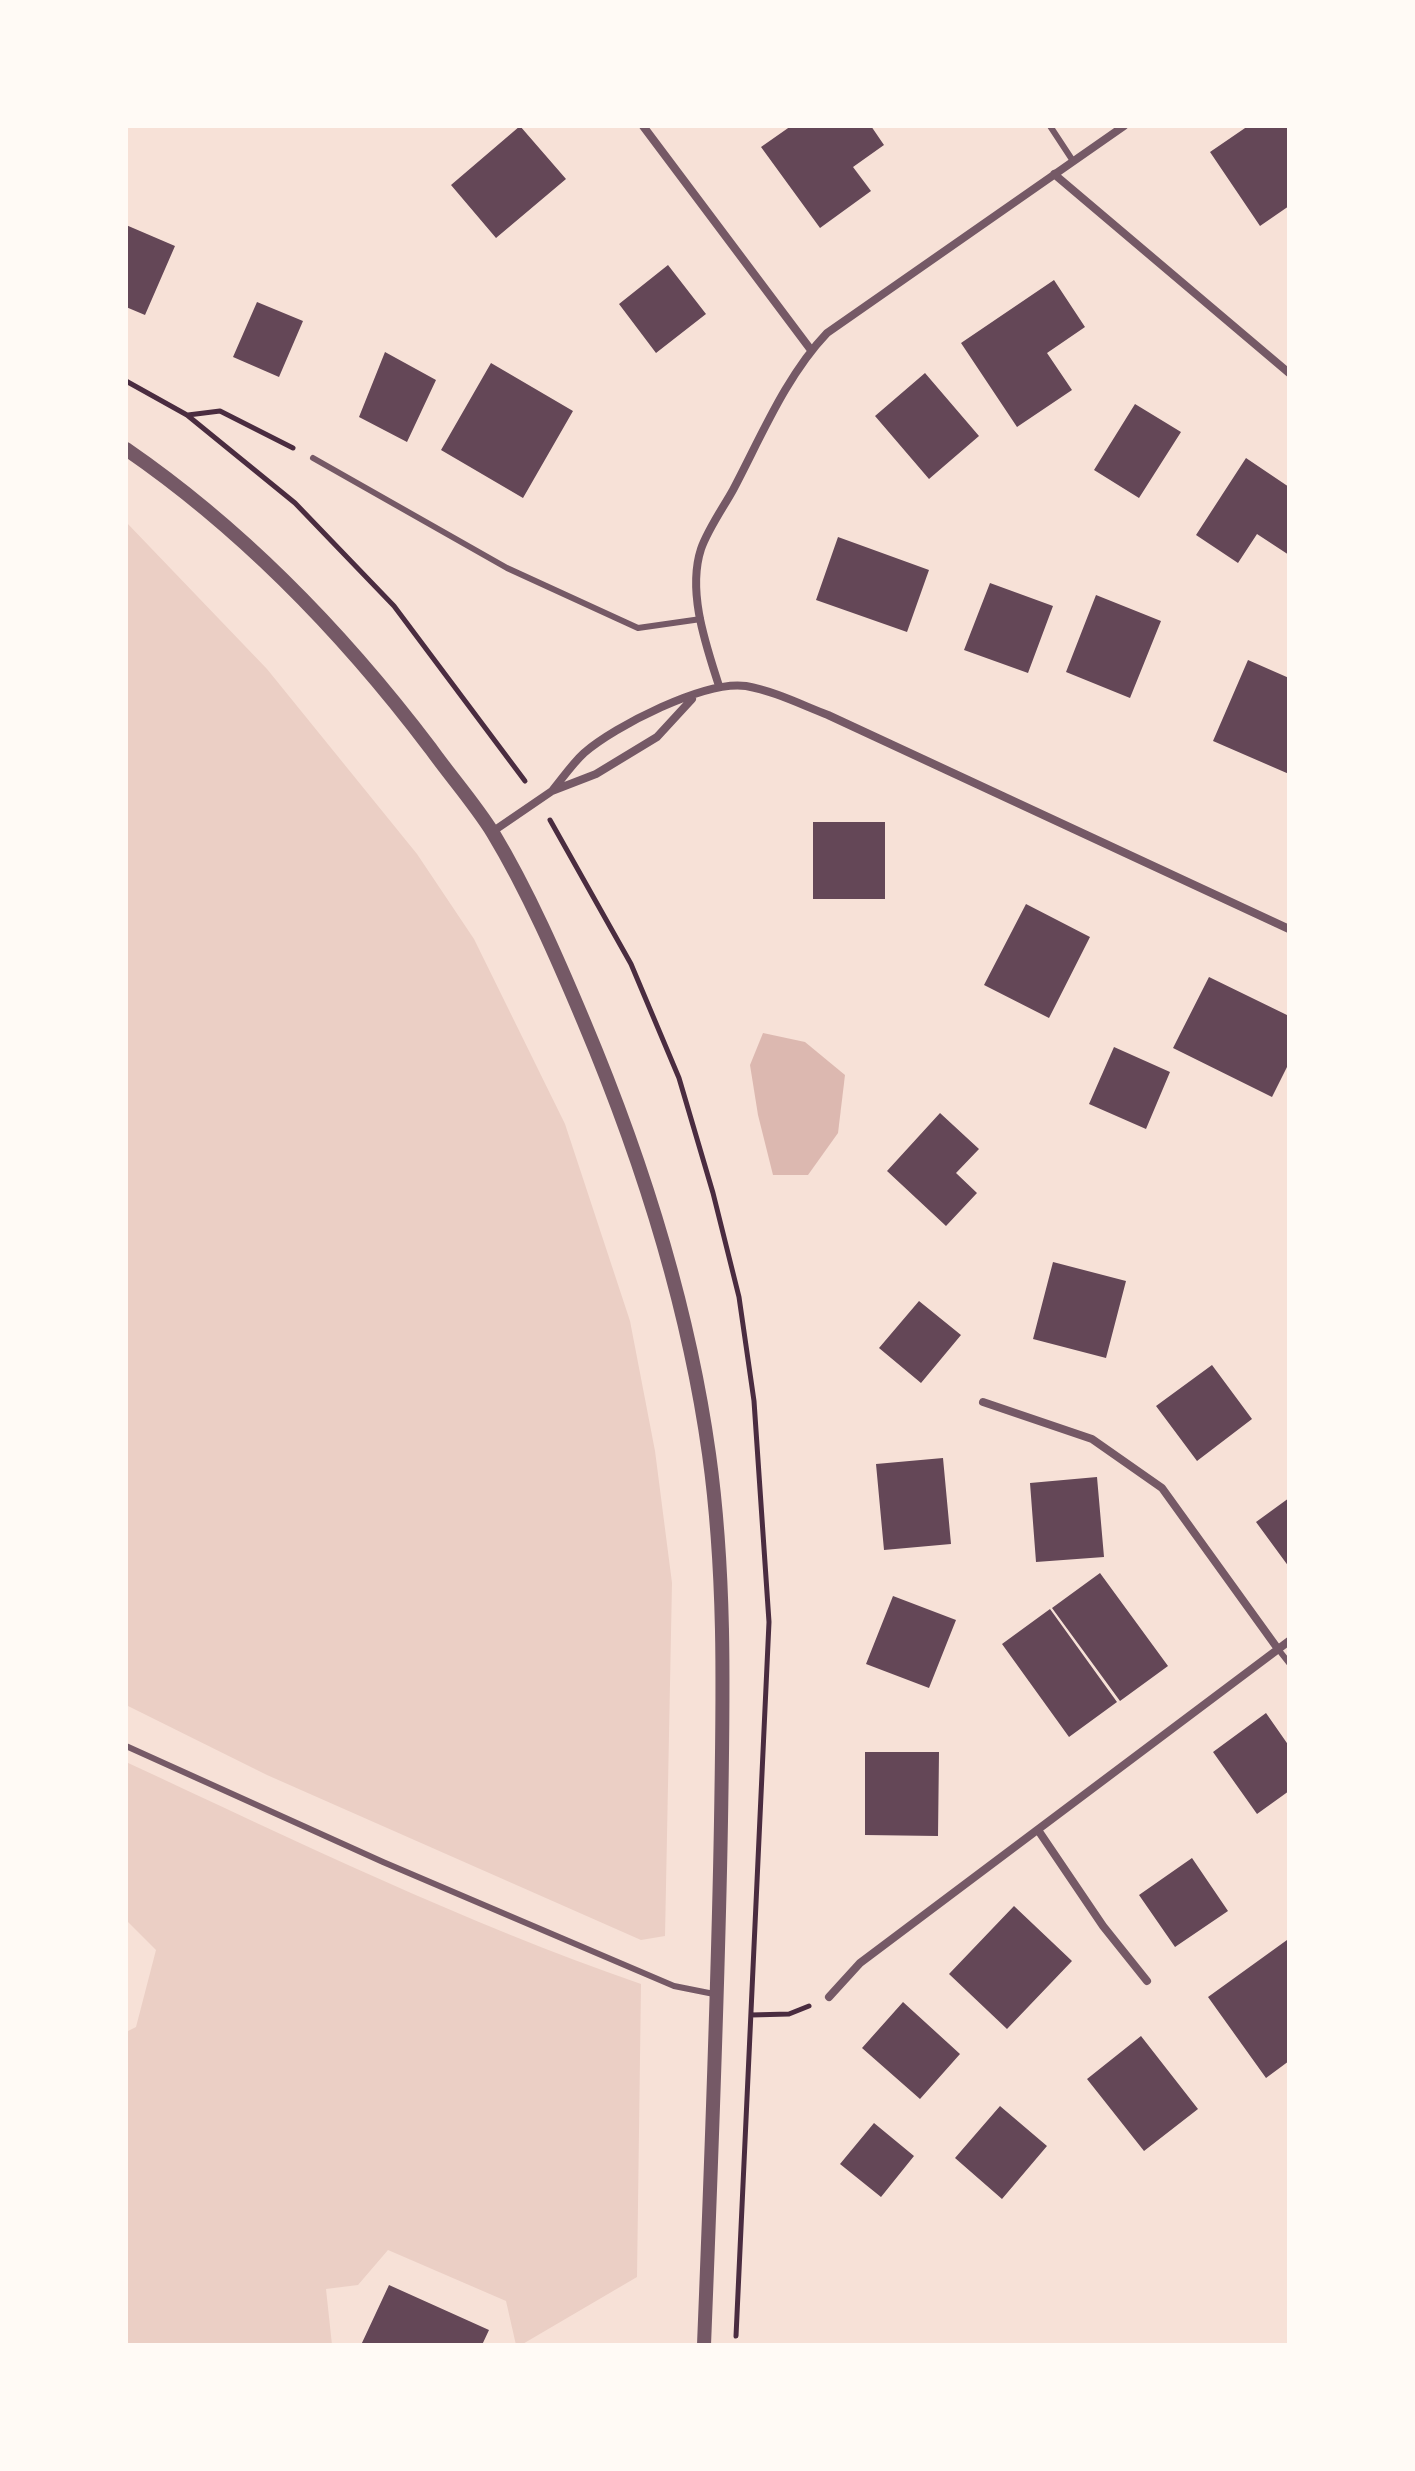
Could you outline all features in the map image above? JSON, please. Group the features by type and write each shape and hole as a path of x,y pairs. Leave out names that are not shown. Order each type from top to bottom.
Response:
{"street":[{"path":"643,126 811,350"},
{"path":"719,686 701,619 697,587 701,549 811,350 827,333 1124,126"},
{"path":"1054,174 1289,373"},
{"path":"126,449 183,489 246,542 308,603 385,689 492,832 559,963 619,1106 667,1247 689,1337 710,1457 724,1622 718,1995 704,2345"},
{"path":"552,791 584,753 646,714 719,686 745,686 828,715 1289,929"},
{"path":"492,832 552,791 596,774 657,737 695,695"},
{"path":"983,1402 1092,1439 1162,1488 1278,1649"},
{"path":"829,1997 860,1963 1289,1641"},
{"path":"1038,1830 1103,1926 1147,1981"}],"lane":[{"path":"1050,126 1073,161"},
{"path":"313,458 507,568 638,628 701,619"},
{"path":"1278,1649 1289,1663"},
{"path":"126,1746 383,1862 674,1986 718,1995"}],"path":[{"path":"126,381 187,415 295,503 394,606 539,799"},
{"path":"187,415 220,411 313,458"},
{"path":"735,2345 751,2015 789,2014 829,1997"}],"shaded area":[{"path":"126,522 267,669 417,854 474,939 565,1124 630,1321 655,1451 672,1583 665,1936 641,1940 267,1775 126,1705"},
{"path":"763,1033 805,1042 845,1075 838,1133 808,1175 773,1175 758,1115 750,1065"},
{"path":"126,1762 446,1908 641,1984 637,2277 521,2345 516,2345 506,2301 388,2250 358,2285 326,2289 332,2345 126,2345 126,2032 136,2027 156,1950 126,1920"}],"building":[{"path":"520,126 566,179 496,238 451,185"},
{"path":"791,126 871,126 884,145 853,167 871,191 820,228 761,147"},
{"path":"1248,126 1289,126 1289,206 1260,226 1210,152"},
{"path":"126,225 175,246 145,315 126,307"},
{"path":"668,265 706,314 656,353 619,304"},
{"path":"1054,280 1085,327 1047,353 1072,390 1017,427 961,343"},
{"path":"257,302 303,321 279,377 233,357"},
{"path":"385,352 436,380 407,442 359,417"},
{"path":"491,363 573,411 523,498 441,450"},
{"path":"925,373 979,436 929,479 875,416"},
{"path":"1135,404 1181,432 1139,498 1094,470"},
{"path":"1246,458 1289,487 1289,555 1257,534 1238,563 1196,535"},
{"path":"838,537 929,570 907,632 816,600"},
{"path":"990,583 1053,606 1028,673 964,650"},
{"path":"1096,595 1161,621 1130,698 1066,672"},
{"path":"1248,660 1289,678 1289,774 1213,741"},
{"path":"813,822 885,822 885,899 813,899"},
{"path":"1026,904 1090,937 1049,1018 984,985"},
{"path":"1209,977 1289,1016 1289,1063 1272,1097 1173,1048"},
{"path":"1114,1047 1170,1072 1146,1129 1089,1104"},
{"path":"940,1113 979,1149 956,1173 977,1193 946,1226 887,1171"},
{"path":"1053,1262 1126,1281 1106,1358 1033,1339"},
{"path":"919,1301 961,1335 921,1383 879,1348"},
{"path":"1212,1365 1252,1419 1197,1461 1156,1406"},
{"path":"943,1458 951,1544 884,1550 876,1464"},
{"path":"1097,1477 1104,1557 1036,1562 1030,1483"},
{"path":"1289,1498 1289,1567 1256,1522"},
{"path":"1100,1573 1168,1666 1120,1701 1052,1608"},
{"path":"893,1596 956,1620 929,1688 866,1664"},
{"path":"1050,1609 1117,1702 1069,1737 1002,1644"},
{"path":"1266,1713 1289,1746 1289,1791 1257,1814 1213,1752"},
{"path":"865,1752 939,1752 938,1836 865,1835"},
{"path":"1192,1858 1228,1911 1175,1947 1139,1895"},
{"path":"1014,1906 1072,1961 1007,2029 949,1974"},
{"path":"1287,1940 1289,2061 1266,2078 1208,1997"},
{"path":"903,2002 960,2054 920,2099 862,2048"},
{"path":"1141,2036 1198,2109 1144,2151 1087,2079"},
{"path":"1000,2106 1047,2146 1002,2199 955,2158"},
{"path":"874,2123 914,2156 881,2197 840,2164"},
{"path":"389,2285 489,2330 482,2345 361,2345"}]}
